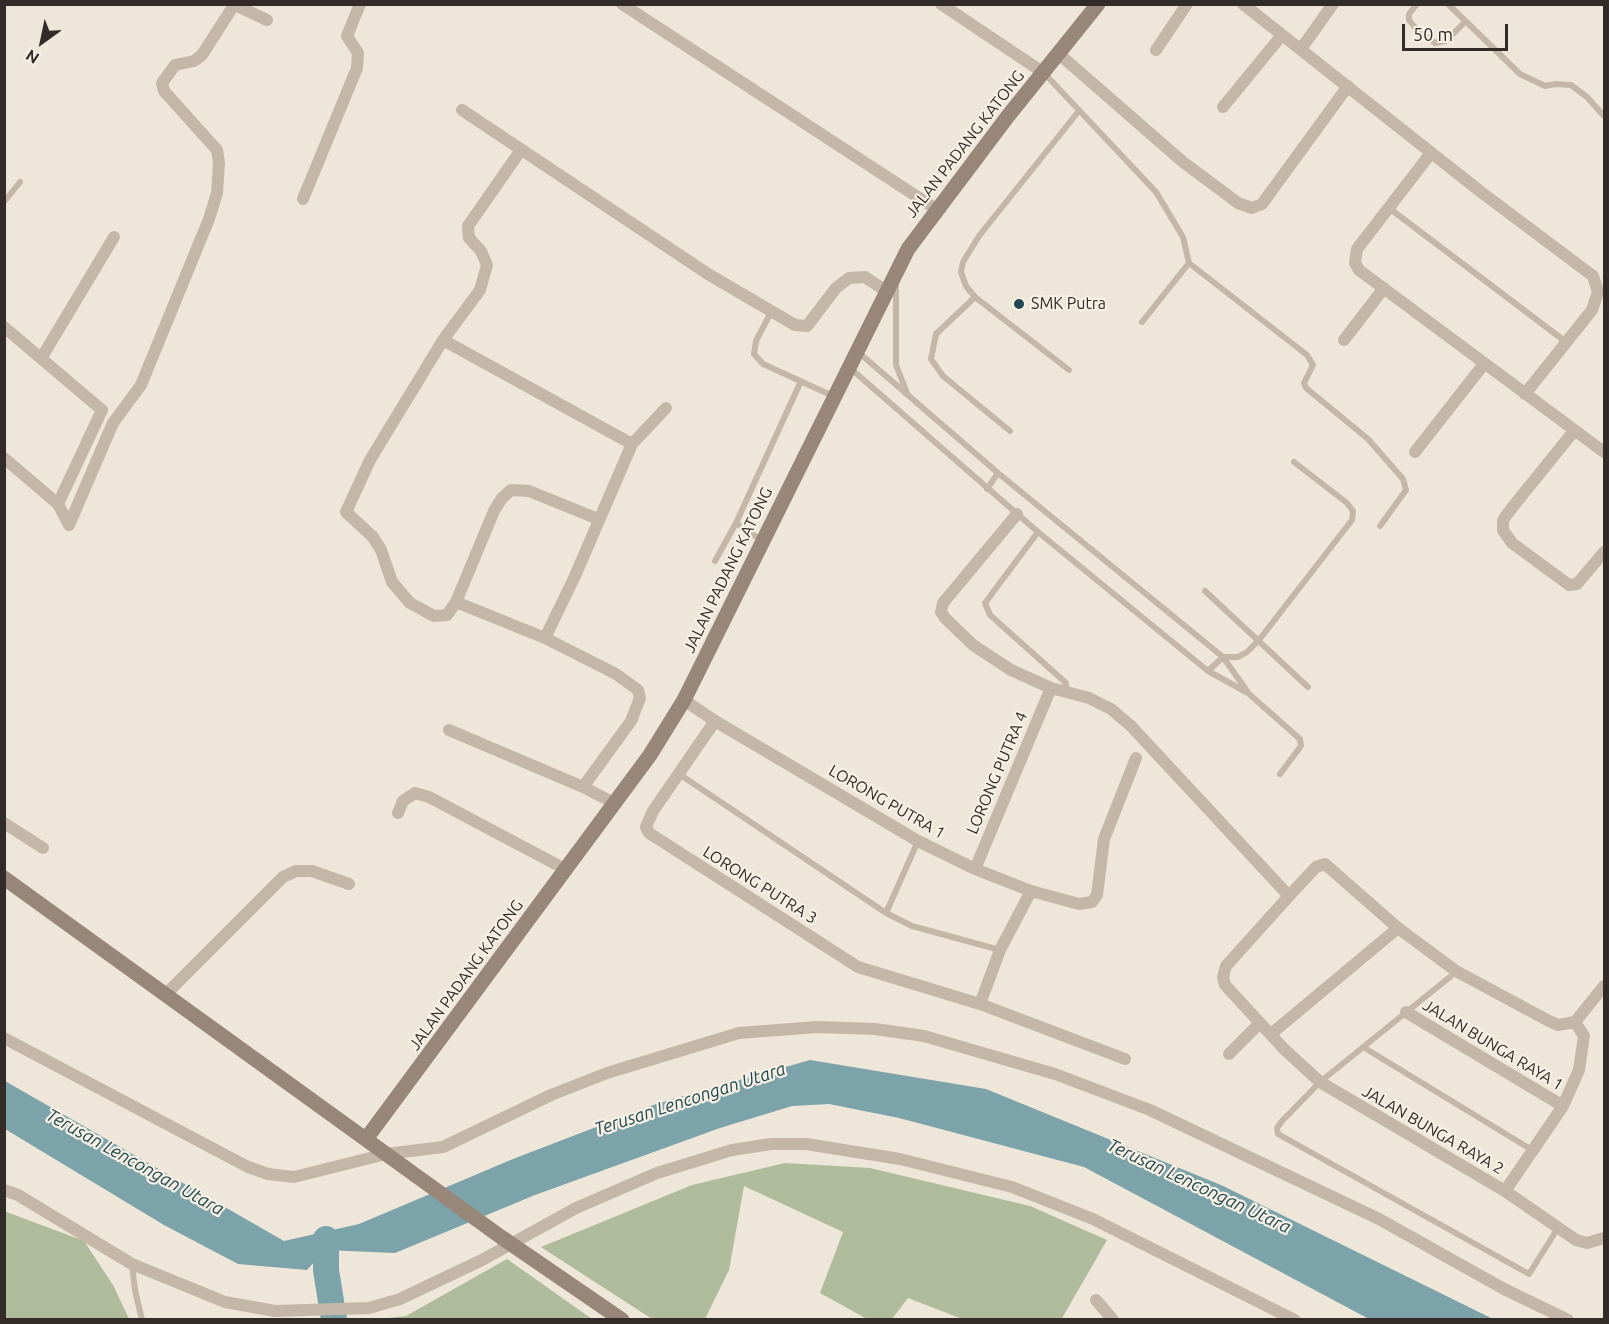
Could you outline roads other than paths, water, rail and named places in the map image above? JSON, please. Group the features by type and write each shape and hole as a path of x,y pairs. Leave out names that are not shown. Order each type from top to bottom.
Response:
{"street":[{"path":"303,198 357,68 358,53 347,36 360,4"},
{"path":"622,4 936,209"},
{"path":"941,4 1044,73"},
{"name":"JALAN PADANG KATONG","path":"366,1139 565,869 616,804 684,700 896,273 936,209 1098,4"},
{"path":"1156,50 1187,4"},
{"path":"1243,4 1431,153 1593,276 1598,292 1594,305 1525,394"},
{"path":"1300,50 1333,4"},
{"path":"4,458 58,504 69,525 113,423 141,385 209,219 217,193 219,163 217,150 164,91 162,83 176,65 194,61 202,55 234,5 267,20"},
{"path":"1223,107 1282,35"},
{"path":"1059,54 1183,162 1238,203 1252,208 1262,204 1348,86"},
{"path":"462,111 771,312 795,325 807,326 836,288 849,278 865,277 886,291"},
{"path":"521,150 468,226 469,238 484,258 487,272 480,290 443,340 370,460 346,512 372,537 381,550 392,582 410,603 434,616 447,615 456,602 494,511 502,498 512,490 529,491 598,519"},
{"path":"1431,153 1354,256 1359,270 1605,452"},
{"path":"42,357 114,237"},
{"path":"1344,340 1384,288"},
{"path":"4,327 102,410 58,504"},
{"path":"443,340 632,444"},
{"path":"1415,452 1484,364"},
{"path":"544,638 575,576 632,444 666,408"},
{"path":"1574,431 1503,520 1503,530 1512,543 1569,585 1577,584 1605,552"},
{"path":"1017,514 943,603 941,612 988,656 1011,670 1051,688 1089,698 1111,709 1131,726 1289,896"},
{"path":"456,602 544,638 633,685 640,698 631,721 583,787"},
{"name":"LORONG PUTRA 4","path":"975,869 1051,688"},
{"name":"LORONG PUTRA 1","path":"684,700 715,721 918,841 975,869 1031,891 1087,904 1097,896 1104,839 1137,758"},
{"name":"LORONG PUTRA 3","path":"715,721 648,819 646,827 658,841 858,967 980,1004 1125,1059"},
{"path":"449,730 583,787 616,804"},
{"path":"398,813 403,801 414,794 429,797 565,869"},
{"path":"4,823 43,848"},
{"name":"JALAN BUNGA RAYA 2","path":"1398,928 1324,864 1316,867 1289,896 1224,972 1225,985 1320,1082 1505,1191 1558,1228 1587,1243 1605,1238"},
{"path":"165,995 282,877 296,871 312,871 349,884"},
{"path":"4,878 505,1240 622,1320"},
{"path":"980,1004 1000,950 1031,891"},
{"path":"1271,1034 1398,928 1456,971 1558,1025 1579,1018 1605,986"},
{"name":"JALAN BUNGA RAYA 1","path":"1406,1012 1563,1106"},
{"path":"1505,1191 1563,1106 1579,1070 1584,1036 1579,1018"},
{"path":"1229,1054 1260,1023"},
{"path":"4,1038 248,1167 268,1174 294,1177 386,1154 443,1147 551,1095 607,1073 740,1033 817,1027 897,1032 933,1038 1055,1074 1150,1110 1379,1219 1504,1290 1568,1320"},
{"path":"4,1191 18,1195 132,1264 225,1302 275,1311 369,1308 410,1294 483,1260 505,1240 657,1173 732,1150 771,1144 806,1144 900,1159 1012,1186 1093,1219 1295,1320"},
{"path":"1096,1300 1113,1320"}],"lane":[{"path":"1417,4 1409,14 1409,20 1417,30 1435,43 1446,41 1465,21"},
{"path":"1448,4 1520,74 1545,86 1571,85 1587,97 1605,116"},
{"path":"1044,73 1078,112 1156,192 1183,237 1189,263 1307,355 1313,365 1304,383 1306,388 1368,439 1403,479 1406,490 1380,526"},
{"path":"1069,370 975,297 966,286 961,273 969,250 1078,112"},
{"path":"4,202 21,182"},
{"path":"1389,208 1566,342"},
{"path":"1142,322 1189,263"},
{"path":"896,273 894,343 896,364 908,396"},
{"path":"975,297 936,334 931,359 943,376 1010,431"},
{"path":"771,312 756,341 754,354 763,364 833,396"},
{"path":"857,351 998,473 1223,657 1248,693 1302,742 1280,774"},
{"path":"849,367 987,489 1208,671 1248,693"},
{"path":"715,561 736,523 801,381"},
{"path":"1208,671 1223,657 1238,657 1259,640 1352,520 1353,511 1294,462"},
{"path":"987,489 998,473"},
{"path":"736,523 762,540"},
{"path":"1038,532 985,603 990,615 1066,683 1066,691"},
{"path":"1205,591 1308,687"},
{"path":"679,774 886,913 912,926 1000,950"},
{"path":"886,913 918,841"},
{"path":"1456,971 1320,1082 1277,1128 1278,1134 1529,1274 1558,1228"},
{"path":"1363,1047 1532,1150"},
{"path":"132,1264 142,1320"}],"water":[{"name":"Terusan Lencongan Utara","path":"810,1060 986,1089 1221,1185 1493,1319 1369,1319 1084,1167 899,1118 829,1104 792,1106 720,1128 535,1195 395,1253 325,1250 307,1270 238,1264 164,1225 5,1129 5,1081 284,1241 359,1224 513,1159 656,1104"}],"waterway":[{"path":"326,1239 326,1270 334,1320"}],"place":[{"name":"SMK Putra","path":"1019,304"}]}
